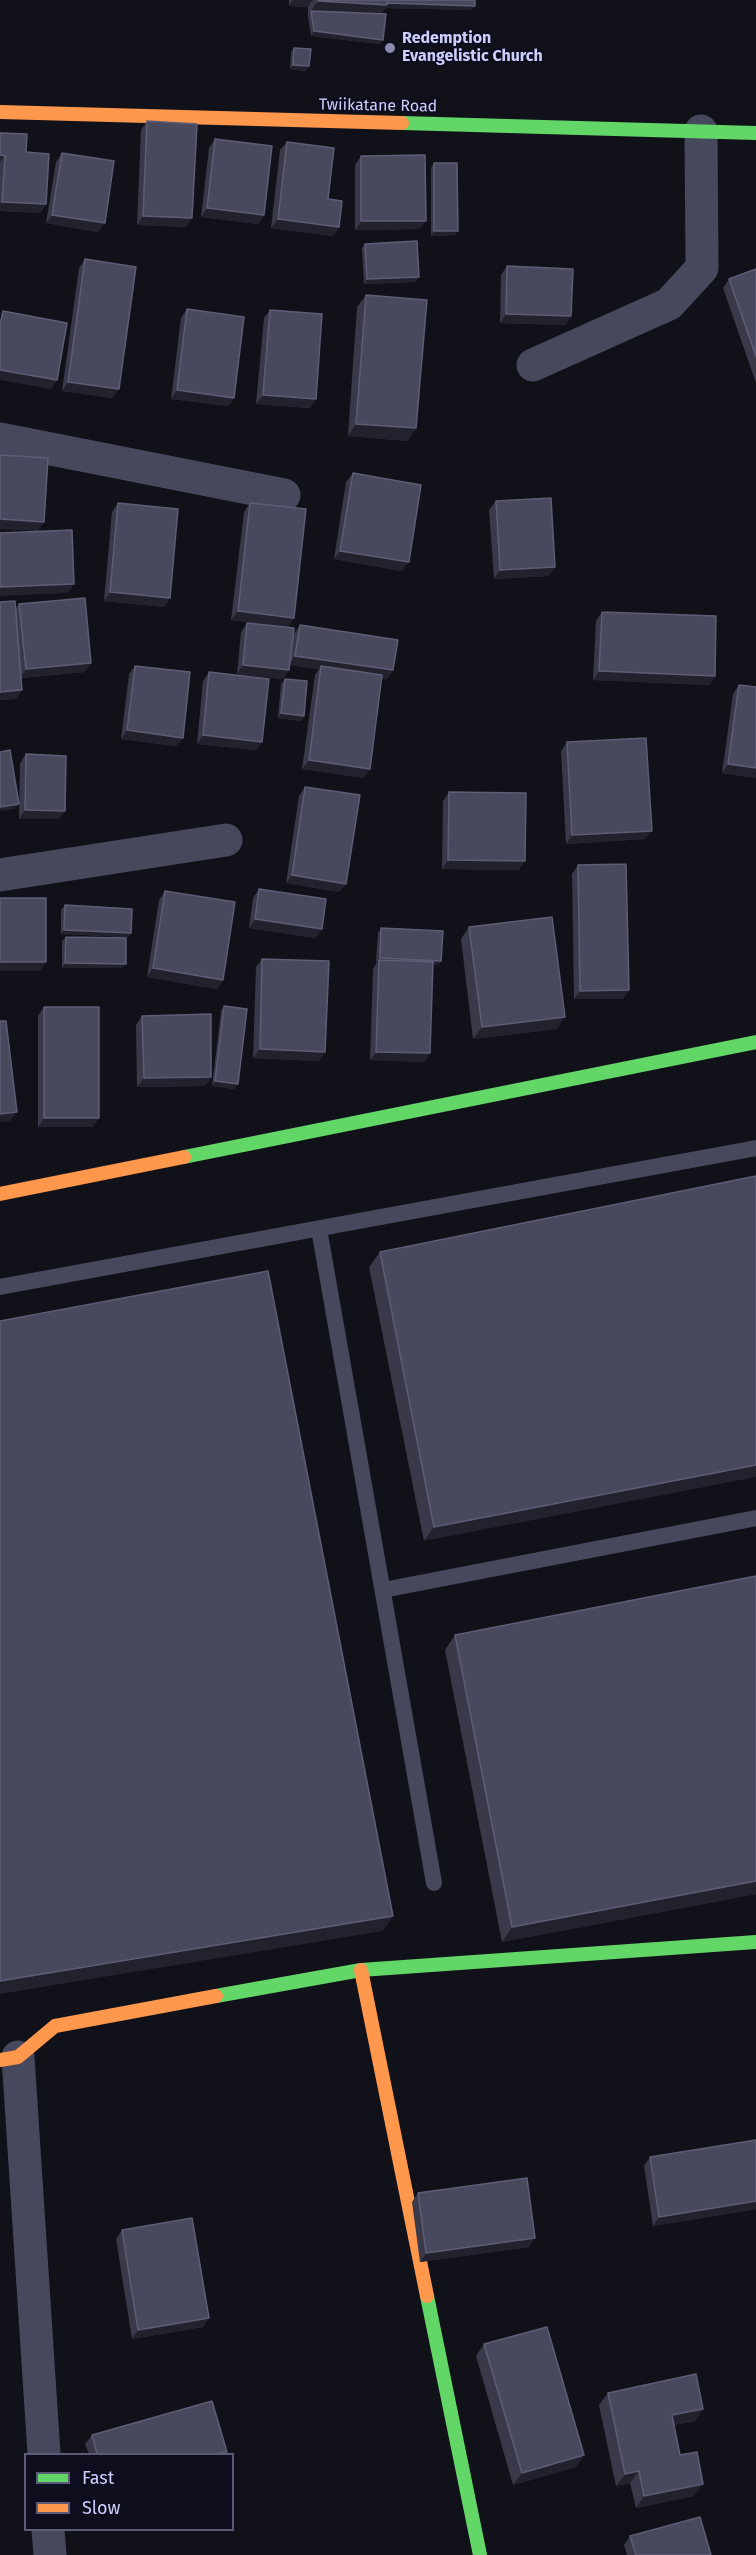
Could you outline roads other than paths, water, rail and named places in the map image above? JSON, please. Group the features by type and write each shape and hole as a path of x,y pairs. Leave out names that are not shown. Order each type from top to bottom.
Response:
{"street":[{"name":"Twiikatane Road","path":"0,112 756,133"},
{"path":"533,365 669,304 702,268 701,130"},
{"path":"0,439 284,495"},
{"path":"0,875 226,840"},
{"path":"0,1194 756,1042"},
{"path":"44,2453 9,2059 55,2025 361,1970 756,1942"},
{"path":"361,1970 480,2555"},
{"path":"48,2531 50,2555"}],"lane":[{"path":"0,1287 756,1148"},
{"path":"319,1229 434,1883"},
{"path":"382,1590 756,1518"}],"place":[{"name":"Redemption Evangelistic Church","path":"390,48"}]}
